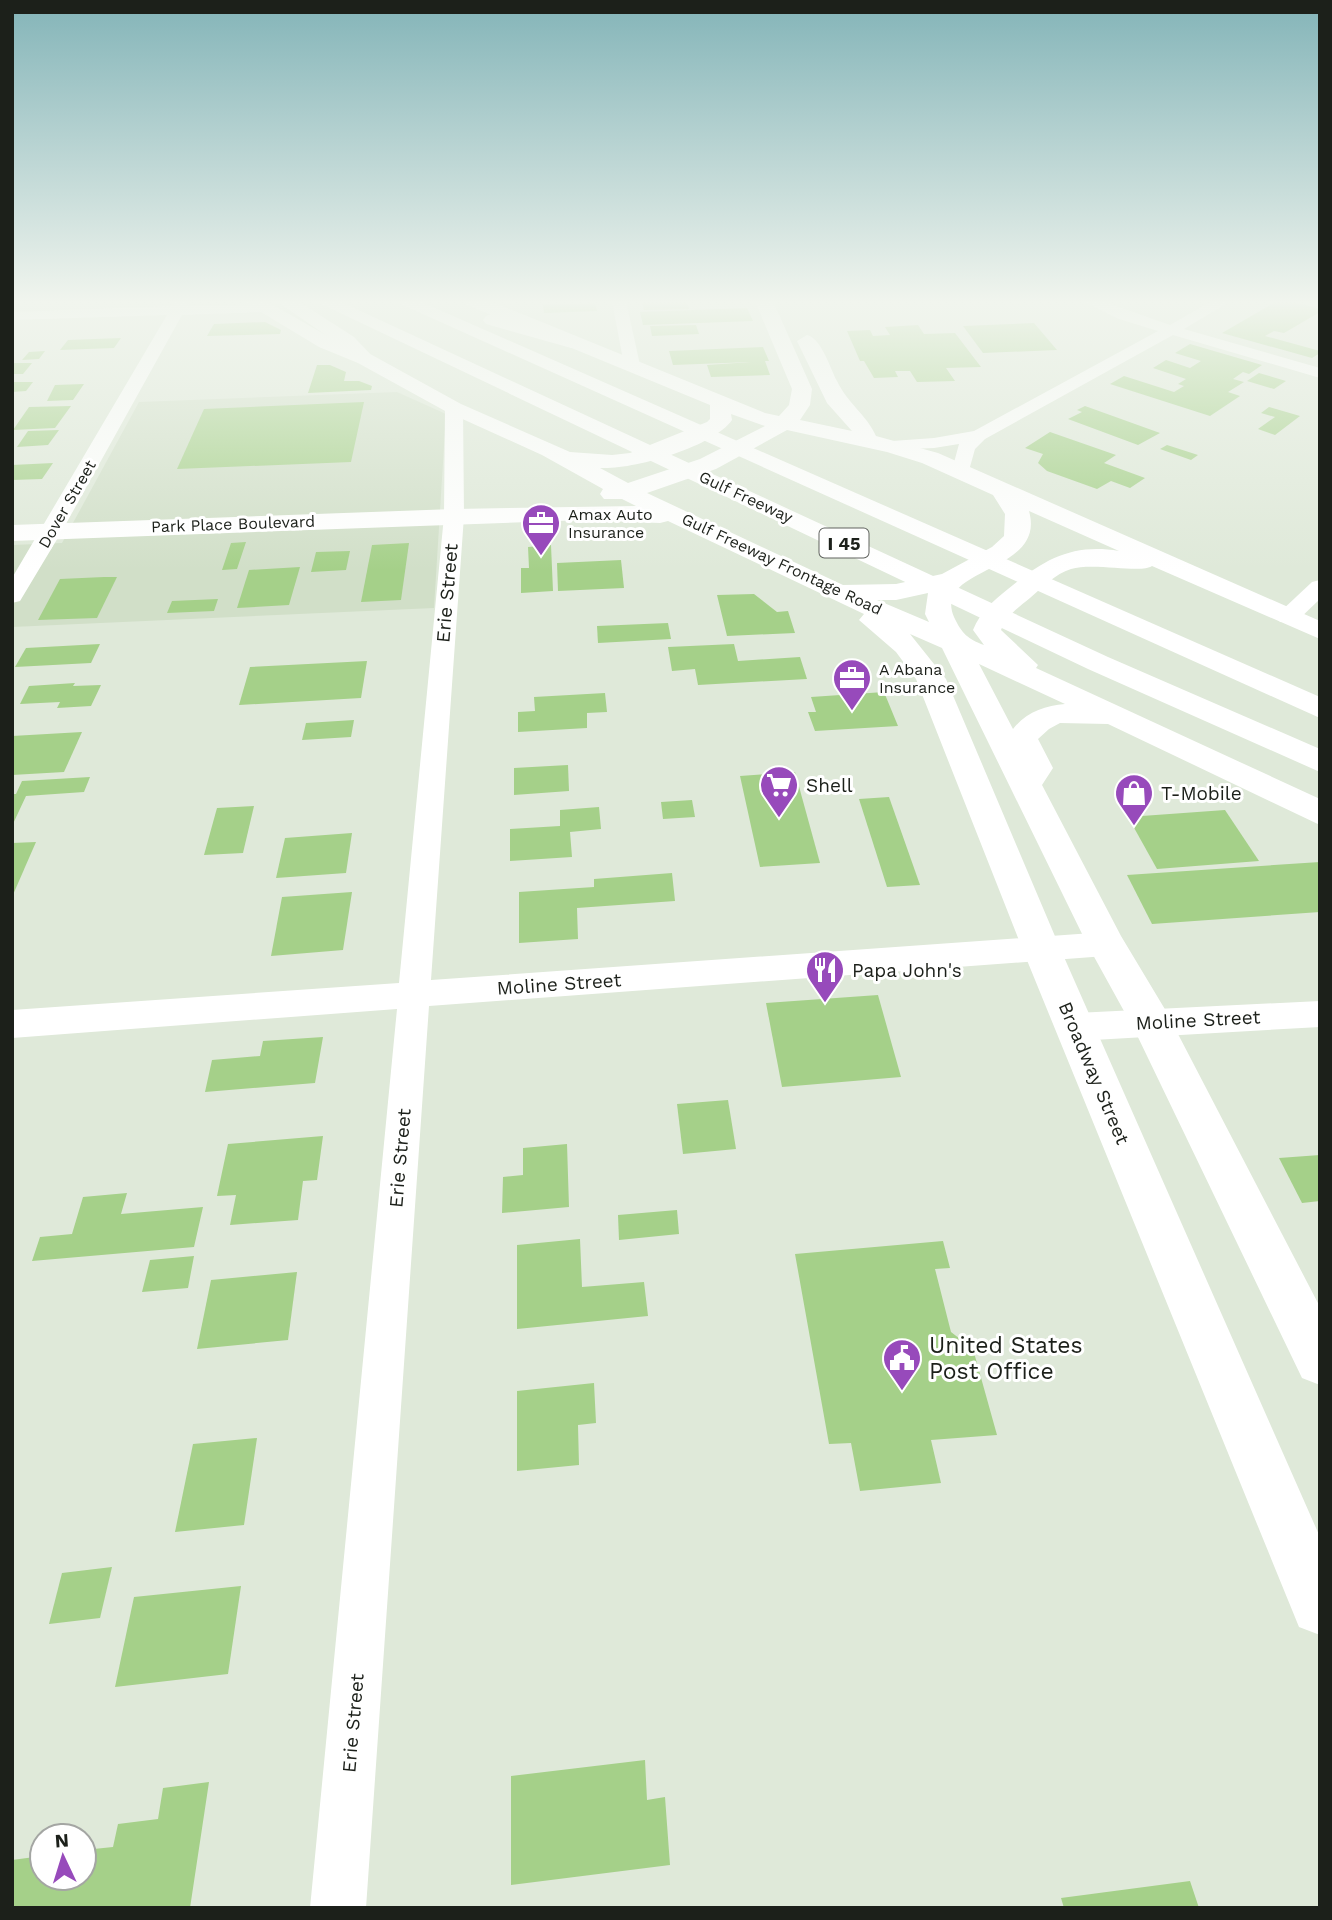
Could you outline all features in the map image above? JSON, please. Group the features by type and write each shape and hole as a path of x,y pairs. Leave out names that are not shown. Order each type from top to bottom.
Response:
{"main road":[{"name":"Gulf Freeway Frontage Road","path":"422,391 454,408 550,450 626,492 815,583 1042,681 1320,813"},
{"name":"Gulf Freeway","path":"551,391 613,415 1119,645 1320,762"},
{"name":"Gulf Freeway","path":"559,391 1320,734"},
{"name":"Gulf Freeway","path":"568,391 613,415"},
{"path":"690,391 720,404 781,423 892,446 961,470 1003,492 1320,631"},
{"path":"720,404 758,405 779,399 792,391"},
{"path":"691,522 682,494 685,483 698,467 749,446 794,414 803,397 801,391"},
{"path":"831,391 837,403 860,425 867,440"},
{"path":"550,450 585,460 629,462 715,427 721,420 720,404"},
{"path":"749,446 808,438 867,440"},
{"name":"Park Place Boulevard","path":"454,516 488,506 576,500 626,492 698,467"},
{"path":"815,583 863,593 896,592 949,581 1011,545 1019,529 1018,515 1014,502 1003,492"},
{"name":"Park Place Boulevard","path":"12,533 454,516 489,519 642,513 691,522"},
{"path":"1042,681 1001,648 987,630 993,615 1047,570 1062,563 1086,558 1113,558 1197,577"},
{"path":"949,581 939,598 939,614 1106,944 1153,1023 1320,1360"},
{"name":"Broadway Street","path":"815,583 893,632 924,667 1320,1606"},
{"name":"Gulf Freeway","path":"1119,645 1320,709"},
{"path":"1027,789 1037,768 1022,739 1029,726 1054,715 1086,713 1130,722"}],"street":[{"name":"Dover Street","path":"12,596 132,391"},
{"path":"961,470 966,447 979,435 1061,391"},
{"name":"Erie Street","path":"338,1908 454,516 454,408"},
{"path":"892,446 933,443 979,435"},
{"path":"1288,617 1320,587"},
{"name":"Moline Street","path":"12,1024 1106,944"},
{"name":"Moline Street","path":"1076,1027 1320,1014"}],"shaded area":[{"path":"397,392 446,414 434,608 12,627 12,545 62,543 139,402"}],"building":[{"path":"52,391 79,391 73,400 47,401"},
{"path":"309,391 358,391 308,393"},
{"path":"1131,391 1230,391 1228,392 1240,396 1210,416"},
{"path":"364,402 351,462 177,469 204,409"},
{"path":"71,406 55,428 13,430 29,407"},
{"path":"1085,406 1160,433 1138,445 1068,419 1082,412 1077,410"},
{"path":"1269,407 1300,416 1275,435 1258,429 1275,417 1261,413"},
{"path":"59,430 48,445 17,447 28,431"},
{"path":"1050,432 1116,455 1104,463 1145,478 1130,488 1111,481 1097,489 1047,471 1038,463 1043,454 1025,448"},
{"path":"1167,445 1198,455 1191,460 1160,449"},
{"path":"53,463 42,479 12,480 12,465"},
{"path":"246,542 237,569 222,570 231,543"},
{"path":"409,543 401,600 361,602 372,545"},
{"path":"551,545 553,591 521,593 521,568 529,568 528,547"},
{"path":"350,551 346,570 311,572 316,552"},
{"path":"621,560 624,588 558,591 557,563"},
{"path":"300,567 289,605 237,608 249,570"},
{"path":"117,577 97,618 38,620 60,579"},
{"path":"754,594 777,612 788,611 795,633 727,636 717,595"},
{"path":"218,599 214,611 167,613 172,601"},
{"path":"668,623 671,639 598,643 597,626"},
{"path":"100,644 91,663 15,667 26,648"},
{"path":"734,644 738,661 800,657 807,679 698,685 695,669 672,671 668,647"},
{"path":"367,661 361,698 239,705 250,667"},
{"path":"75,683 73,686 101,685 91,706 57,708 60,702 20,704 29,686"},
{"name":"A Abana Insurance","path":"884,692 898,726 815,731 808,712 816,712 811,697"},
{"path":"605,693 607,712 587,713 587,728 518,732 518,712 535,711 534,697"},
{"path":"354,720 351,737 302,740 306,723"},
{"path":"82,732 64,772 12,775 12,736"},
{"path":"568,765 569,791 514,795 514,768"},
{"name":"Shell","path":"795,772 820,863 760,867 740,776"},
{"path":"90,777 84,792 26,796 12,826 12,794 16,794 22,781"},
{"name":"Shell","path":"889,797 920,885 887,887 859,799"},
{"path":"692,800 695,817 663,819 661,802"},
{"path":"254,806 243,853 204,855 217,808"},
{"path":"599,807 601,829 570,832 572,857 510,861 510,829 560,826 560,810"},
{"path":"1225,810 1259,861 1157,869 1128,817"},
{"path":"352,833 346,873 276,878 285,838"},
{"path":"36,842 12,897 12,843"},
{"path":"1320,862 1320,912 1152,924 1127,875"},
{"path":"672,873 675,901 577,908 578,939 519,943 519,892 594,887 594,879"},
{"path":"352,892 343,950 271,956 282,897"},
{"path":"878,995 901,1077 782,1087 766,1003"},
{"path":"323,1037 315,1083 205,1092 212,1060 260,1056 263,1041"},
{"path":"728,1100 736,1149 683,1154 677,1104"},
{"path":"323,1136 317,1180 303,1181 298,1220 230,1225 236,1195 217,1196 228,1144"},
{"path":"567,1144 569,1207 502,1213 503,1177 523,1175 523,1148"},
{"path":"1320,1155 1320,1201 1302,1203 1279,1158"},
{"path":"127,1193 121,1214 203,1207 194,1247 32,1261 40,1237 72,1234 83,1197"},
{"path":"677,1210 679,1234 619,1240 618,1215"},
{"path":"580,1239 582,1287 644,1282 648,1316 517,1329 517,1245"},
{"name":"United States Post Office","path":"943,1241 950,1268 935,1269 951,1332 973,1349 997,1435 931,1440 941,1483 860,1491 851,1443 829,1444 795,1254"},
{"path":"194,1256 188,1288 142,1292 150,1260"},
{"path":"297,1272 288,1340 197,1349 211,1280"},
{"path":"594,1383 596,1423 578,1425 579,1465 517,1471 517,1391"},
{"path":"257,1438 244,1525 175,1532 193,1444"},
{"path":"112,1567 100,1618 49,1624 62,1573"},
{"path":"241,1586 228,1674 115,1687 134,1597"},
{"path":"645,1760 647,1800 665,1797 670,1865 511,1885 511,1776"},
{"path":"209,1782 190,1908 12,1908 12,1860 28,1858 28,1892 98,1892 98,1849 113,1847 118,1824 158,1819 163,1788"},
{"path":"1190,1881 1199,1908 1064,1908 1061,1898"}],"place":[{"name":"Amax Auto Insurance","path":"541,557"},
{"name":"A Abana Insurance","path":"852,712"},
{"name":"Shell","path":"779,819"},
{"name":"T-Mobile","path":"1134,827"},
{"name":"Papa John's","path":"825,1004"},
{"name":"United States Post Office","path":"902,1392"}]}
